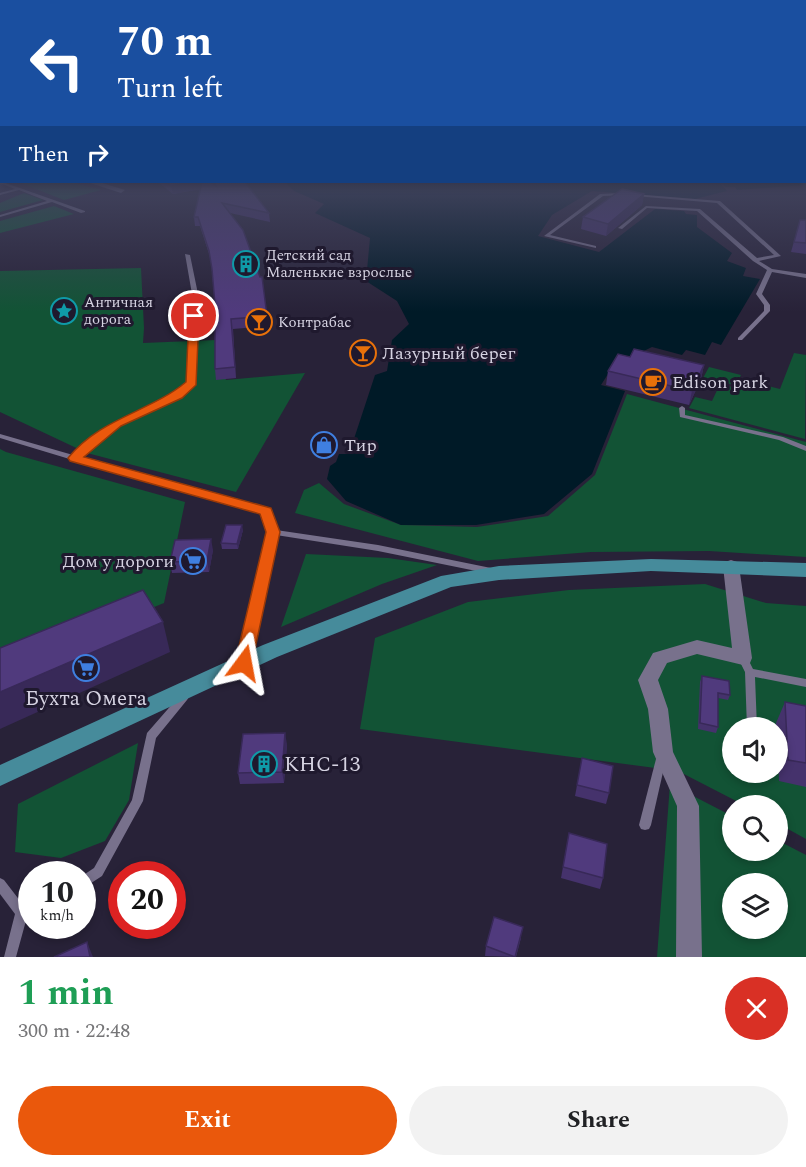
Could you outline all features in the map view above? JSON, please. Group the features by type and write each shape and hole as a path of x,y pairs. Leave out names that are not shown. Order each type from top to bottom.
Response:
{"main road":[{"path":"0,776 188,691 244,663 448,581 499,573 651,565 806,570"}],"street":[{"path":"689,957 688,807 663,752 658,709 648,680 660,658 697,647 746,665 731,566"}],"lane":[{"path":"564,223 546,236 594,247"},
{"path":"620,228 627,223"},
{"path":"712,223 755,260 770,270 806,276"},
{"path":"741,223 778,256 755,260"},
{"path":"74,458 117,424 177,395 192,383 195,294 187,255"},
{"path":"740,339 767,311 767,306 759,294 770,270"},
{"path":"682,408 682,416 781,438 806,449"},
{"path":"0,436 266,512 273,532 244,663"},
{"path":"273,532 378,548 499,573"},
{"path":"751,717 746,665 806,683"},
{"path":"96,873 137,801 151,736 188,691"},
{"path":"645,825 663,752"},
{"path":"0,884 18,902"},
{"path":"10,957 18,935"}],"green space":[{"path":"0,223 40,223 0,233"},
{"path":"141,268 143,343 216,340 226,380 305,373 236,492 87,453 0,412 0,271"},
{"path":"794,353 806,355 805,439 689,408 695,397 712,401 720,384 733,387 734,385 703,378 709,367 741,375 739,379 780,389"},
{"path":"627,394 806,442 806,557 709,551 591,552 478,561 295,513 304,490 319,483 344,504 401,525 477,527 548,516 595,475"},
{"path":"0,449 185,502 164,603 56,647 0,674"},
{"path":"306,554 388,558 437,565 382,584 281,627"},
{"path":"705,584 766,603 806,606 806,839 788,829 788,795 725,795 678,771 360,729 375,638 468,602 569,590"},
{"path":"138,743 129,800 105,841 61,858 15,852 18,804"},
{"path":"670,784 722,811 722,861 788,861 788,846 806,855 806,957 657,957"}],"water":[{"path":"336,223 547,223 538,236 599,252 637,223 697,223 697,227 732,253 727,261 746,268 743,276 760,279 721,345 712,342 705,355 686,350 682,355 652,347 613,366 601,385 625,391 592,474 544,514 476,525 401,525 346,501 327,479 330,466 336,462 339,454 349,454 375,375 387,371 392,340 409,324 397,301 366,281 370,238"}],"building":[{"path":"200,223 237,223 243,230 260,277 262,277 267,316 231,319 235,367 215,369 215,305 209,251"},
{"path":"799,223 806,223 806,243 794,242"},
{"path":"634,349 704,365 692,391 608,371 618,354 630,357"},
{"path":"226,525 242,525 237,544 221,543"},
{"path":"211,539 207,561 170,562 175,540"},
{"path":"143,590 163,622 0,692 0,648"},
{"path":"702,676 729,681 730,695 718,693 718,727 700,723"},
{"path":"785,702 806,706 806,763 788,760 788,717 786,717"},
{"name":"КНС-13","path":"285,733 282,772 238,773 243,734"},
{"path":"582,758 613,766 609,793 577,785"},
{"path":"569,833 607,844 603,878 563,867"},
{"path":"494,917 523,927 515,957 486,946"},
{"path":"87,942 90,957 54,957"}],"place":[{"name":"Детский сад Маленькие взрослые","path":"246,264"},
{"name":"Античная дорога","path":"64,311"},
{"name":"Контрабас","path":"259,322"},
{"name":"Лазурный берег","path":"363,353"},
{"name":"Edison park","path":"653,382"},
{"name":"Тир","path":"324,445"},
{"name":"Дом у дороги","path":"193,561"},
{"name":"Бухта Омега","path":"86,668"},
{"name":"КНС-13","path":"264,764"}],"route":[{"path":"194,316 192,383 177,395 117,424 74,458 266,512 273,532 244,663"}]}
